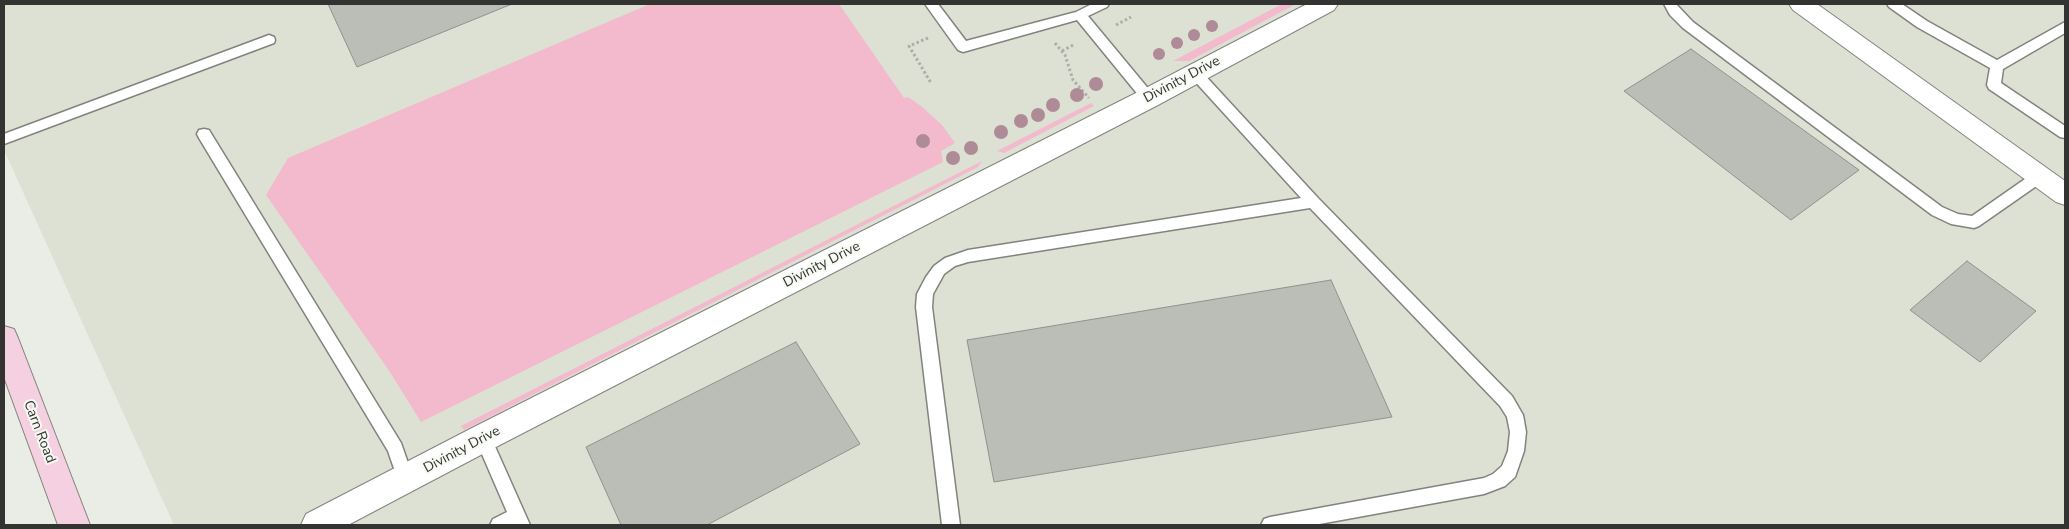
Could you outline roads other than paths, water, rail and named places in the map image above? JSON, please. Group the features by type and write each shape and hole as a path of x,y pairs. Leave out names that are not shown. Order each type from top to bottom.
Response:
{"main road":[{"name":"Carn Road","path":"4,338 74,525"}],"street":[{"name":"Divinity Drive","path":"317,525 1149,98 1326,4"},
{"path":"1802,4 2065,195"}],"lane":[{"path":"931,4 963,47 1080,15 1103,4"},
{"path":"1670,4 1688,26 1937,211 1956,220 1974,222 2040,176"},
{"path":"1893,4 1922,24 1997,66"},
{"path":"1080,15 1149,98"},
{"path":"1997,66 2065,27"},
{"path":"4,138 269,40"},
{"path":"1997,66 1994,86 2065,132"},
{"path":"1195,73 1314,202 1506,401 1515,415 1518,432 1516,451 1509,471 1499,480 1484,486 1270,525"},
{"path":"204,134 395,448 406,480"},
{"path":"951,525 924,307 925,294 939,270 950,262 968,256 1314,202"},
{"path":"484,438 519,520 499,525"}]}
